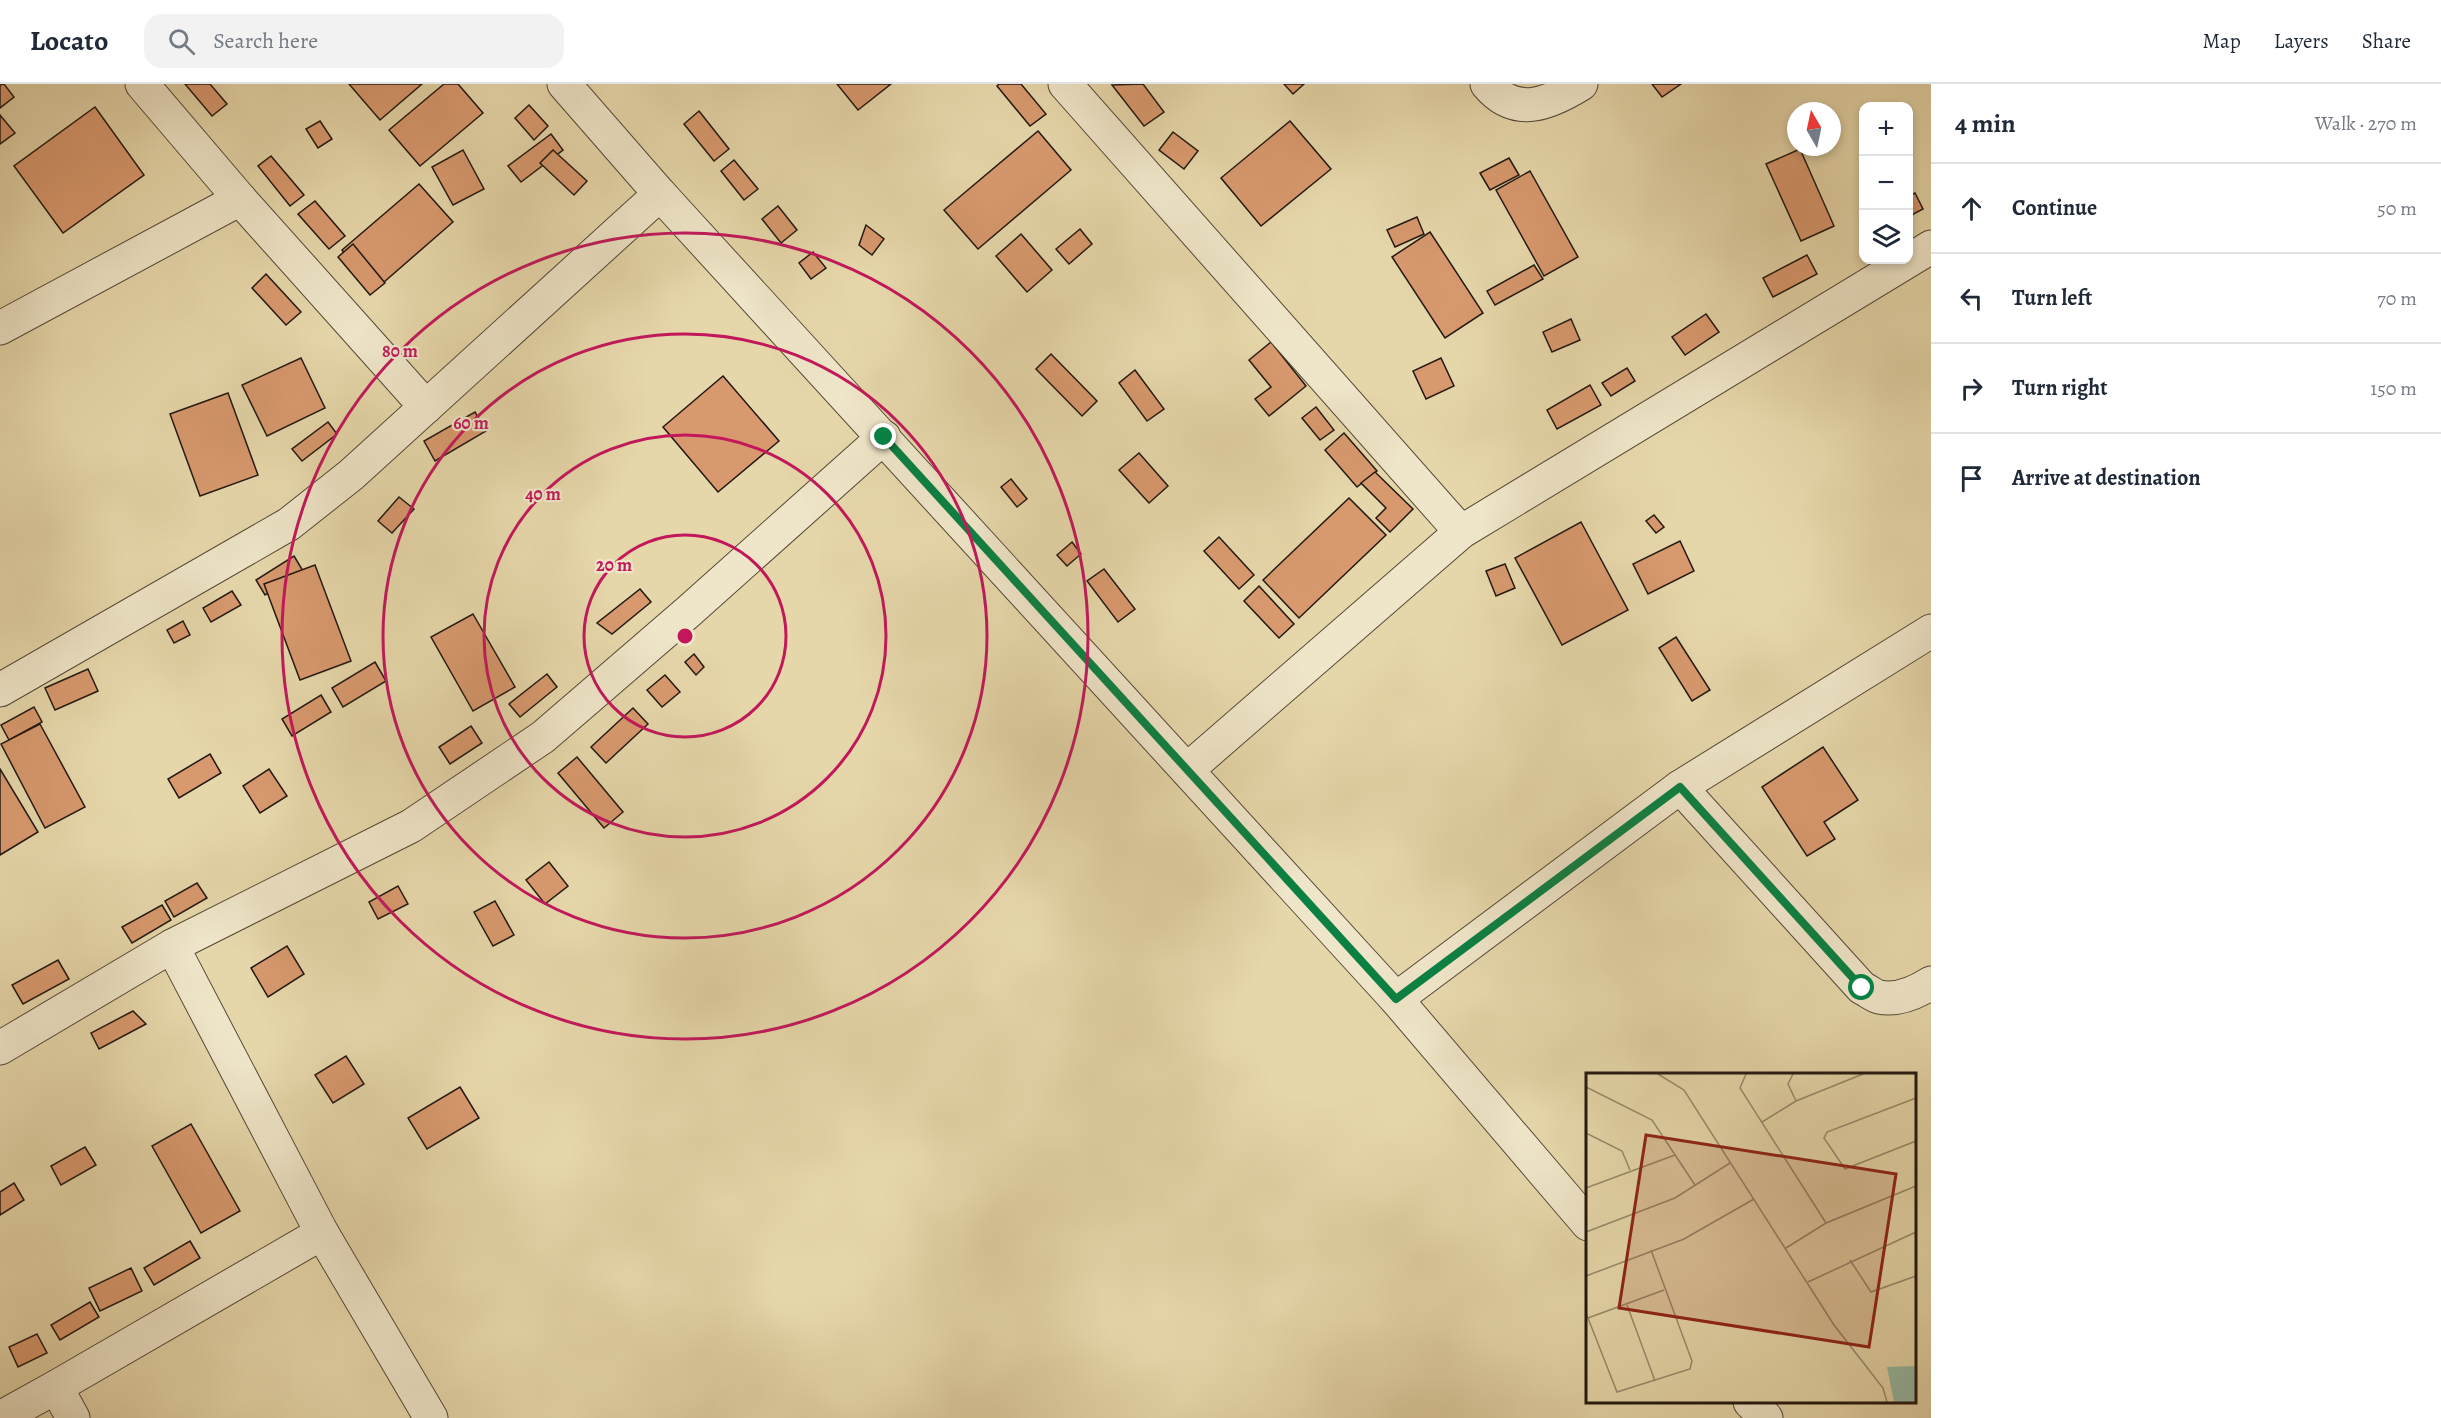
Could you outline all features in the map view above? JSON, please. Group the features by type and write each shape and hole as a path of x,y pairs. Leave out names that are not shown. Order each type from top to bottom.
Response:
{"street":[{"path":"142,84 240,199 426,406"},
{"path":"564,84 660,194 1396,999 1586,1223"},
{"path":"1065,84 1461,532"},
{"path":"1487,84 1515,103 1535,106 1556,100 1581,84"},
{"path":"0,690 289,524 351,475 660,194"},
{"path":"0,328 240,199"},
{"path":"1187,770 1461,532 1931,247"},
{"path":"0,1048 172,946 411,826 543,737 688,612 884,437"},
{"path":"1396,999 1680,787 1931,631"},
{"path":"1680,787 1862,988 1879,997 1900,997 1931,983"},
{"path":"172,946 322,1233 431,1418"},
{"path":"0,1418 56,1388 322,1233"},
{"path":"56,1388 74,1418"},
{"path":"1752,1403 1766,1418"}],"building":[{"path":"4,84 14,97 0,108 0,85"},
{"path":"185,84 210,84 227,104 212,116"},
{"path":"349,84 422,84 380,120"},
{"path":"444,84 458,84 483,113 420,166 389,130"},
{"path":"837,84 891,84 858,110"},
{"path":"999,84 1021,84 1046,114 1030,126 997,86"},
{"path":"1143,84 1164,112 1144,126 1112,85"},
{"path":"1284,84 1304,84 1293,94"},
{"path":"1652,84 1681,84 1662,97"},
{"path":"529,105 548,126 534,140 515,118"},
{"path":"95,107 144,175 63,233 14,166"},
{"path":"699,111 729,149 714,161 684,124"},
{"path":"0,115 15,133 0,144"},
{"path":"320,121 332,139 318,148 306,129"},
{"path":"1290,121 1331,169 1261,226 1221,178"},
{"path":"1038,131 1071,170 978,249 944,210"},
{"path":"1173,132 1198,151 1184,169 1159,150"},
{"path":"551,134 563,150 521,182 508,166"},
{"path":"463,150 484,189 453,205 432,167"},
{"path":"553,150 587,181 574,195 540,163"},
{"path":"1787,155 1803,156 1834,226 1801,241 1766,164"},
{"path":"271,156 304,195 290,206 258,166"},
{"path":"1509,158 1519,175 1490,190 1480,173"},
{"path":"734,160 758,189 744,200 721,171"},
{"path":"1530,171 1578,257 1544,276 1496,190"},
{"path":"419,184 453,222 376,289 342,250"},
{"path":"1915,193 1923,209 1913,214 1913,210 1913,194"},
{"path":"315,201 345,236 329,249 298,214"},
{"path":"778,206 797,230 781,243 762,219"},
{"path":"1417,217 1424,234 1395,247 1387,230"},
{"path":"866,225 884,239 872,255 859,245"},
{"path":"1080,229 1092,244 1069,264 1056,249"},
{"path":"1430,232 1483,313 1445,338 1392,257"},
{"path":"1021,234 1052,270 1027,292 996,256"},
{"path":"353,244 385,283 370,295 338,257"},
{"path":"813,252 826,268 811,279 799,263"},
{"path":"1807,255 1817,274 1773,297 1763,278"},
{"path":"1534,265 1543,279 1495,305 1487,291"},
{"path":"266,274 301,312 286,325 252,288"},
{"path":"1706,314 1719,332 1685,355 1672,337"},
{"path":"1571,319 1580,340 1552,352 1543,332"},
{"path":"1271,342 1306,386 1269,416 1255,399 1271,387 1249,360"},
{"path":"1051,354 1097,401 1082,416 1036,369"},
{"path":"301,358 325,408 267,436 242,385"},
{"path":"1441,358 1454,386 1426,399 1413,371"},
{"path":"1627,368 1635,381 1611,396 1602,383"},
{"path":"1135,370 1164,409 1147,421 1119,383"},
{"path":"723,376 779,441 718,492 663,427"},
{"path":"1590,385 1601,405 1557,429 1547,410"},
{"path":"228,393 258,475 200,496 170,414"},
{"path":"1316,407 1334,430 1320,440 1302,418"},
{"path":"475,412 486,431 435,461 424,441"},
{"path":"328,422 337,434 302,461 292,449"},
{"path":"1344,433 1377,471 1357,487 1325,450"},
{"path":"1139,453 1168,486 1149,503 1119,470"},
{"path":"1375,472 1413,509 1390,532 1376,518 1386,508 1361,483"},
{"path":"1011,479 1027,499 1017,507 1001,487"},
{"path":"399,497 414,509 392,533 378,521"},
{"path":"1349,498 1386,535 1299,618 1263,580"},
{"path":"1654,515 1664,527 1656,533 1646,521"},
{"path":"1581,522 1628,610 1562,645 1515,558"},
{"path":"1219,537 1254,575 1239,589 1204,551"},
{"path":"1680,541 1694,571 1648,594 1633,564"},
{"path":"1072,542 1081,554 1067,566 1057,555"},
{"path":"294,556 303,571 265,595 256,580"},
{"path":"1505,564 1515,588 1496,596 1486,571"},
{"path":"315,565 351,661 300,680 264,584"},
{"path":"1104,569 1135,609 1118,622 1087,581"},
{"path":"1259,586 1294,624 1279,638 1244,601"},
{"path":"640,589 651,602 612,634 597,623"},
{"path":"232,591 241,605 211,622 203,608"},
{"path":"473,614 515,687 473,711 431,637"},
{"path":"183,621 190,635 174,643 167,630"},
{"path":"1676,637 1710,690 1692,701 1659,648"},
{"path":"694,654 704,667 696,675 685,662"},
{"path":"375,662 386,681 343,707 332,688"},
{"path":"88,669 98,691 55,710 45,688"},
{"path":"547,674 557,687 520,717 509,704"},
{"path":"665,675 680,692 662,707 647,690"},
{"path":"321,695 331,712 292,736 282,719"},
{"path":"34,707 42,722 9,740 1,725"},
{"path":"633,708 648,724 606,763 591,747"},
{"path":"40,724 85,807 45,828 1,744"},
{"path":"471,726 482,743 450,764 439,747"},
{"path":"1823,747 1858,800 1824,822 1835,839 1807,856 1762,787"},
{"path":"210,754 221,773 179,798 168,779"},
{"path":"577,757 623,812 604,828 558,773"},
{"path":"0,769 38,832 0,855"},
{"path":"269,769 287,796 260,813 243,786"},
{"path":"549,862 568,886 545,904 526,880"},
{"path":"197,883 207,898 174,917 165,901"},
{"path":"398,886 408,904 378,919 369,902"},
{"path":"495,901 514,935 493,946 474,912"},
{"path":"162,905 171,920 132,943 122,927"},
{"path":"287,946 304,974 268,997 251,968"},
{"path":"58,960 69,979 23,1004 12,985"},
{"path":"133,1011 146,1024 99,1049 91,1033"},
{"path":"346,1056 364,1084 333,1103 315,1075"},
{"path":"460,1087 479,1118 427,1149 408,1118"},
{"path":"191,1124 240,1211 201,1233 152,1146"},
{"path":"85,1147 96,1165 61,1185 51,1166"},
{"path":"14,1183 24,1200 0,1215 0,1192"},
{"path":"190,1241 200,1258 154,1285 144,1268"},
{"path":"131,1268 142,1291 100,1311 89,1288"},
{"path":"90,1302 99,1317 60,1340 51,1325"},
{"path":"37,1334 47,1353 18,1367 9,1347"}],"route":[{"path":"884,437 1396,999 1680,787 1862,988"}]}
